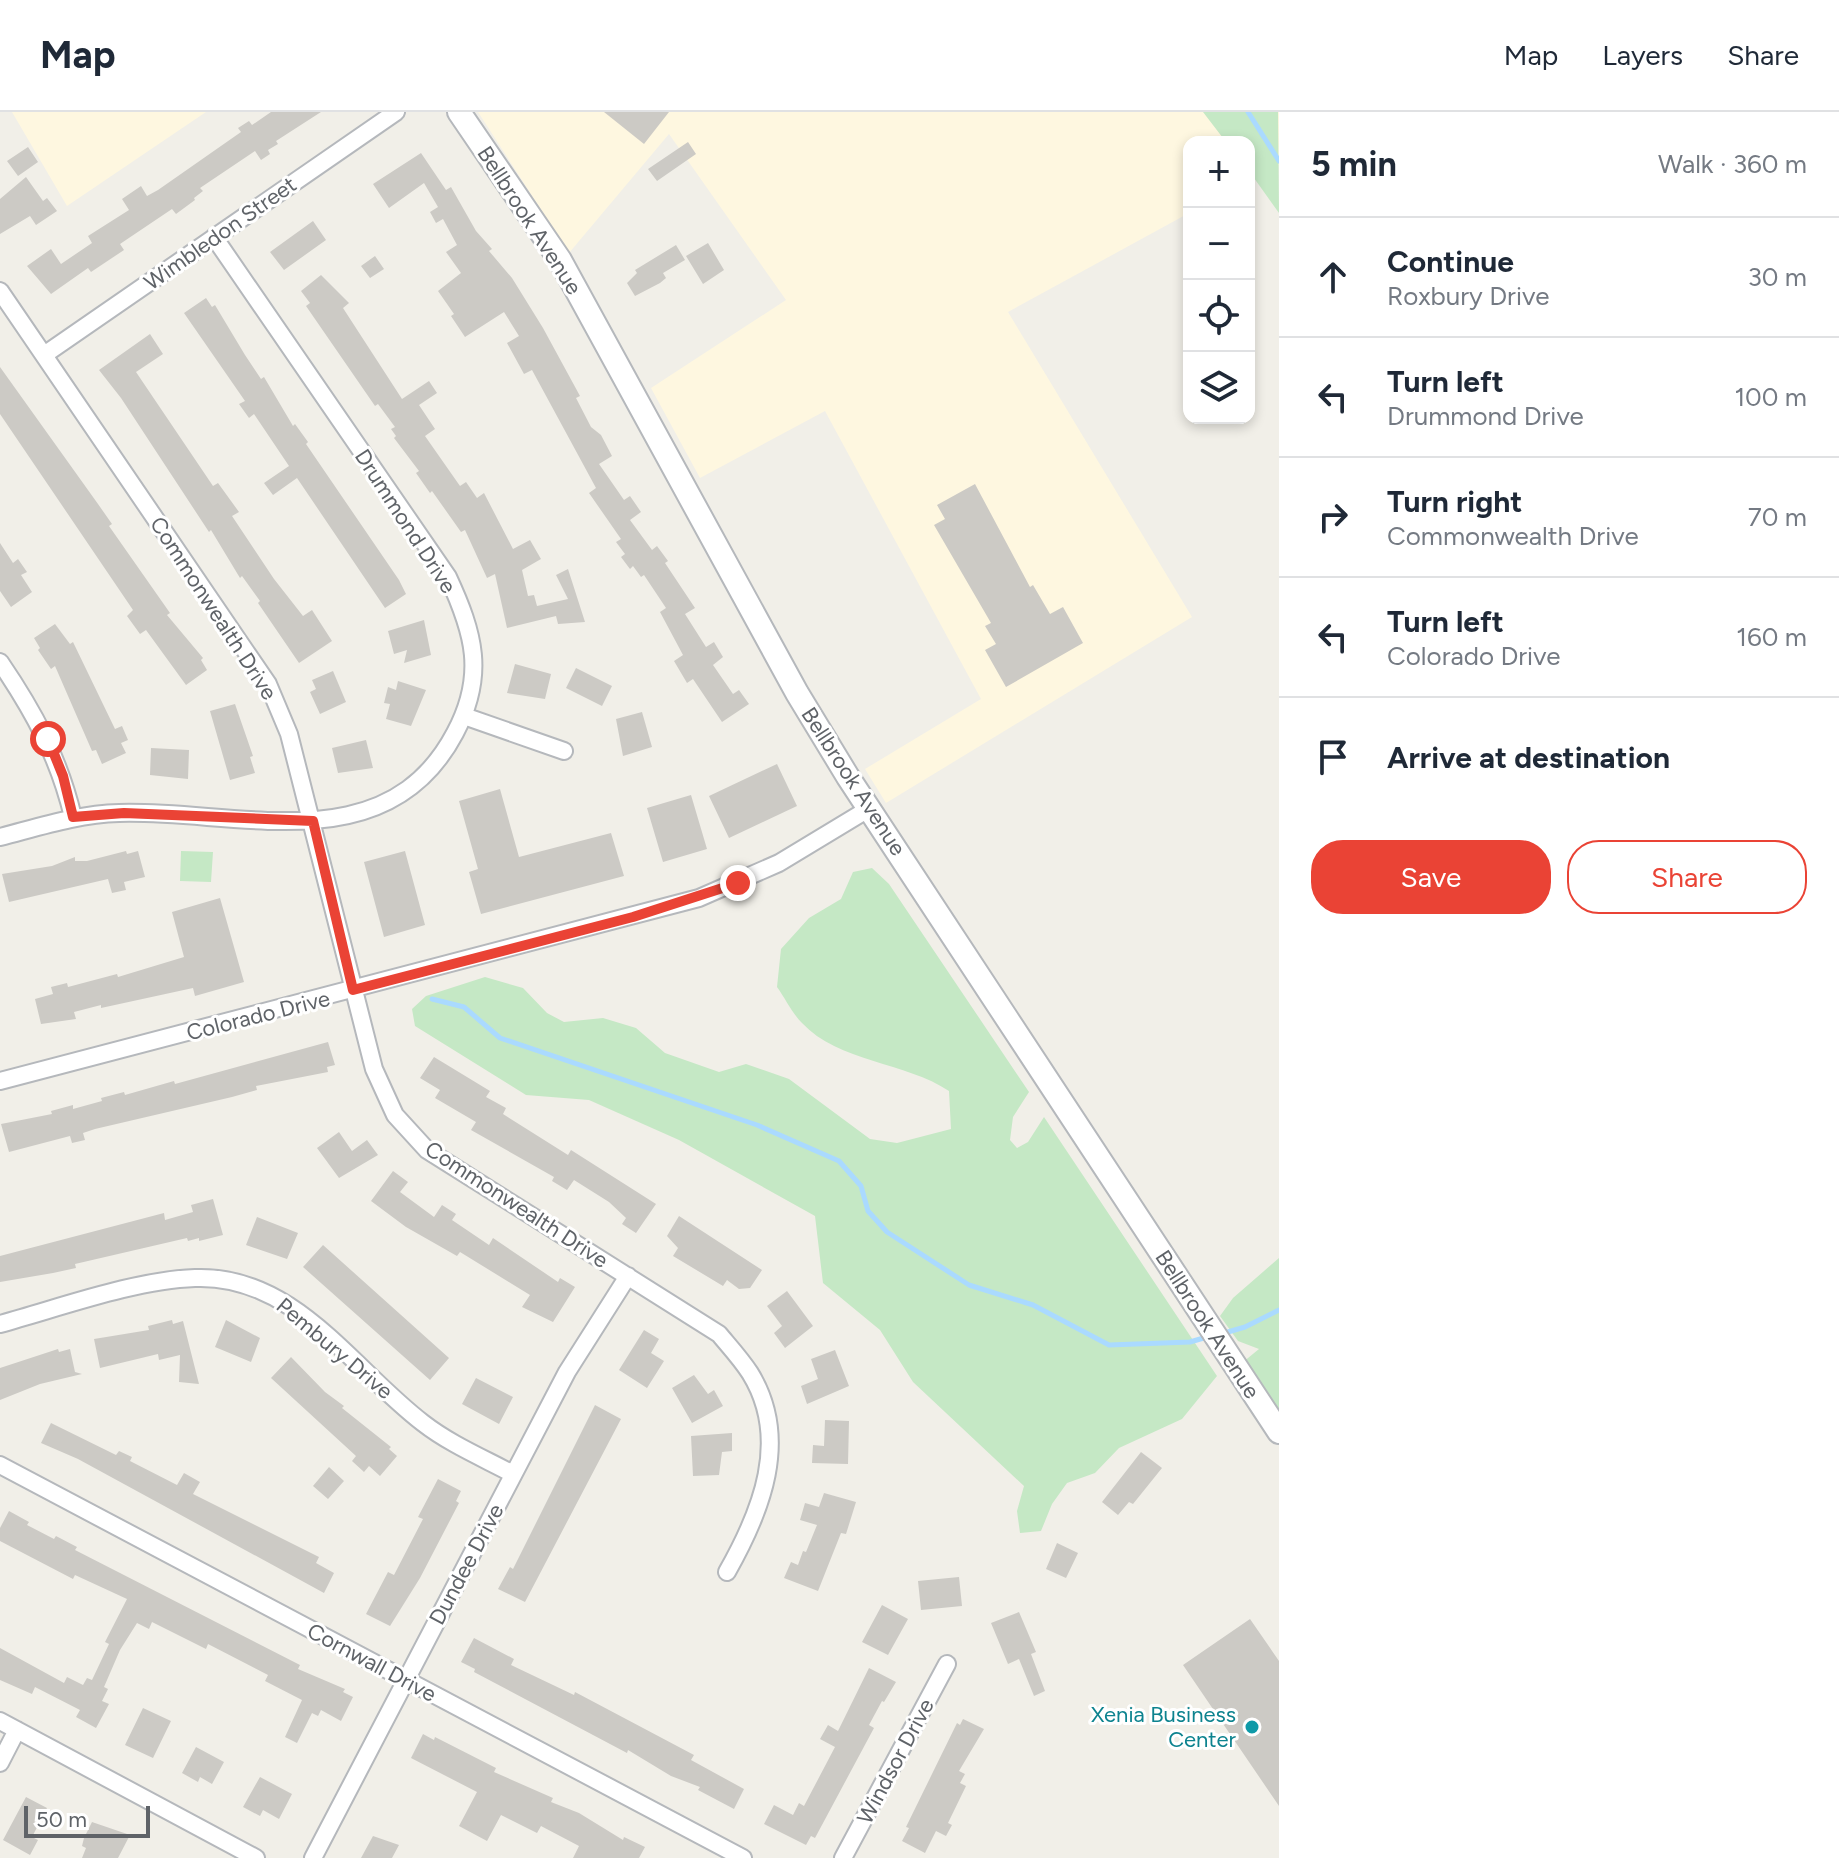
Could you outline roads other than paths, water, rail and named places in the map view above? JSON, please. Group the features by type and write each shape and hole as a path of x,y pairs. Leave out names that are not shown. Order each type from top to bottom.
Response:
{"street":[{"name":"Wimbledon Street","path":"44,355 396,112"},
{"name":"Bellbrook Avenue","path":"459,112 560,260 797,693 1279,1432"},
{"name":"Drummond Drive","path":"0,837 73,817 124,813 313,821 366,813 408,791 443,757 464,716 475,671 469,622 448,577 214,237"},
{"name":"Commonwealth Drive","path":"0,291 268,684 289,734 313,821 374,1069 395,1115 427,1150 719,1334 751,1374 768,1423 768,1481 749,1534 727,1572"},
{"path":"0,662 48,739 63,776 73,817"},
{"path":"464,716 564,751"},
{"name":"Colorado Drive","path":"0,1081 699,898 779,863 870,808"},
{"name":"Dundee Drive","path":"313,1858 567,1372 628,1276"},
{"name":"Pembury Drive","path":"0,1324 163,1281 194,1278 238,1282 288,1303 423,1423 513,1474"},
{"name":"Cornwall Drive","path":"0,1465 743,1858"},
{"name":"Windsor Drive","path":"843,1858 947,1664"},
{"path":"0,1721 256,1858"},
{"path":"0,1763 17,1730"}],"waterway":[{"path":"1248,112 1279,161"},
{"path":"432,999 464,1007 500,1038 757,1125 839,1161 861,1186 868,1211 887,1232 969,1285 1033,1305 1109,1345 1190,1342 1207,1337"},
{"path":"1221,1334 1245,1327 1279,1310"}],"place":[{"name":"Xenia Business Center","path":"1252,1727"}]}
